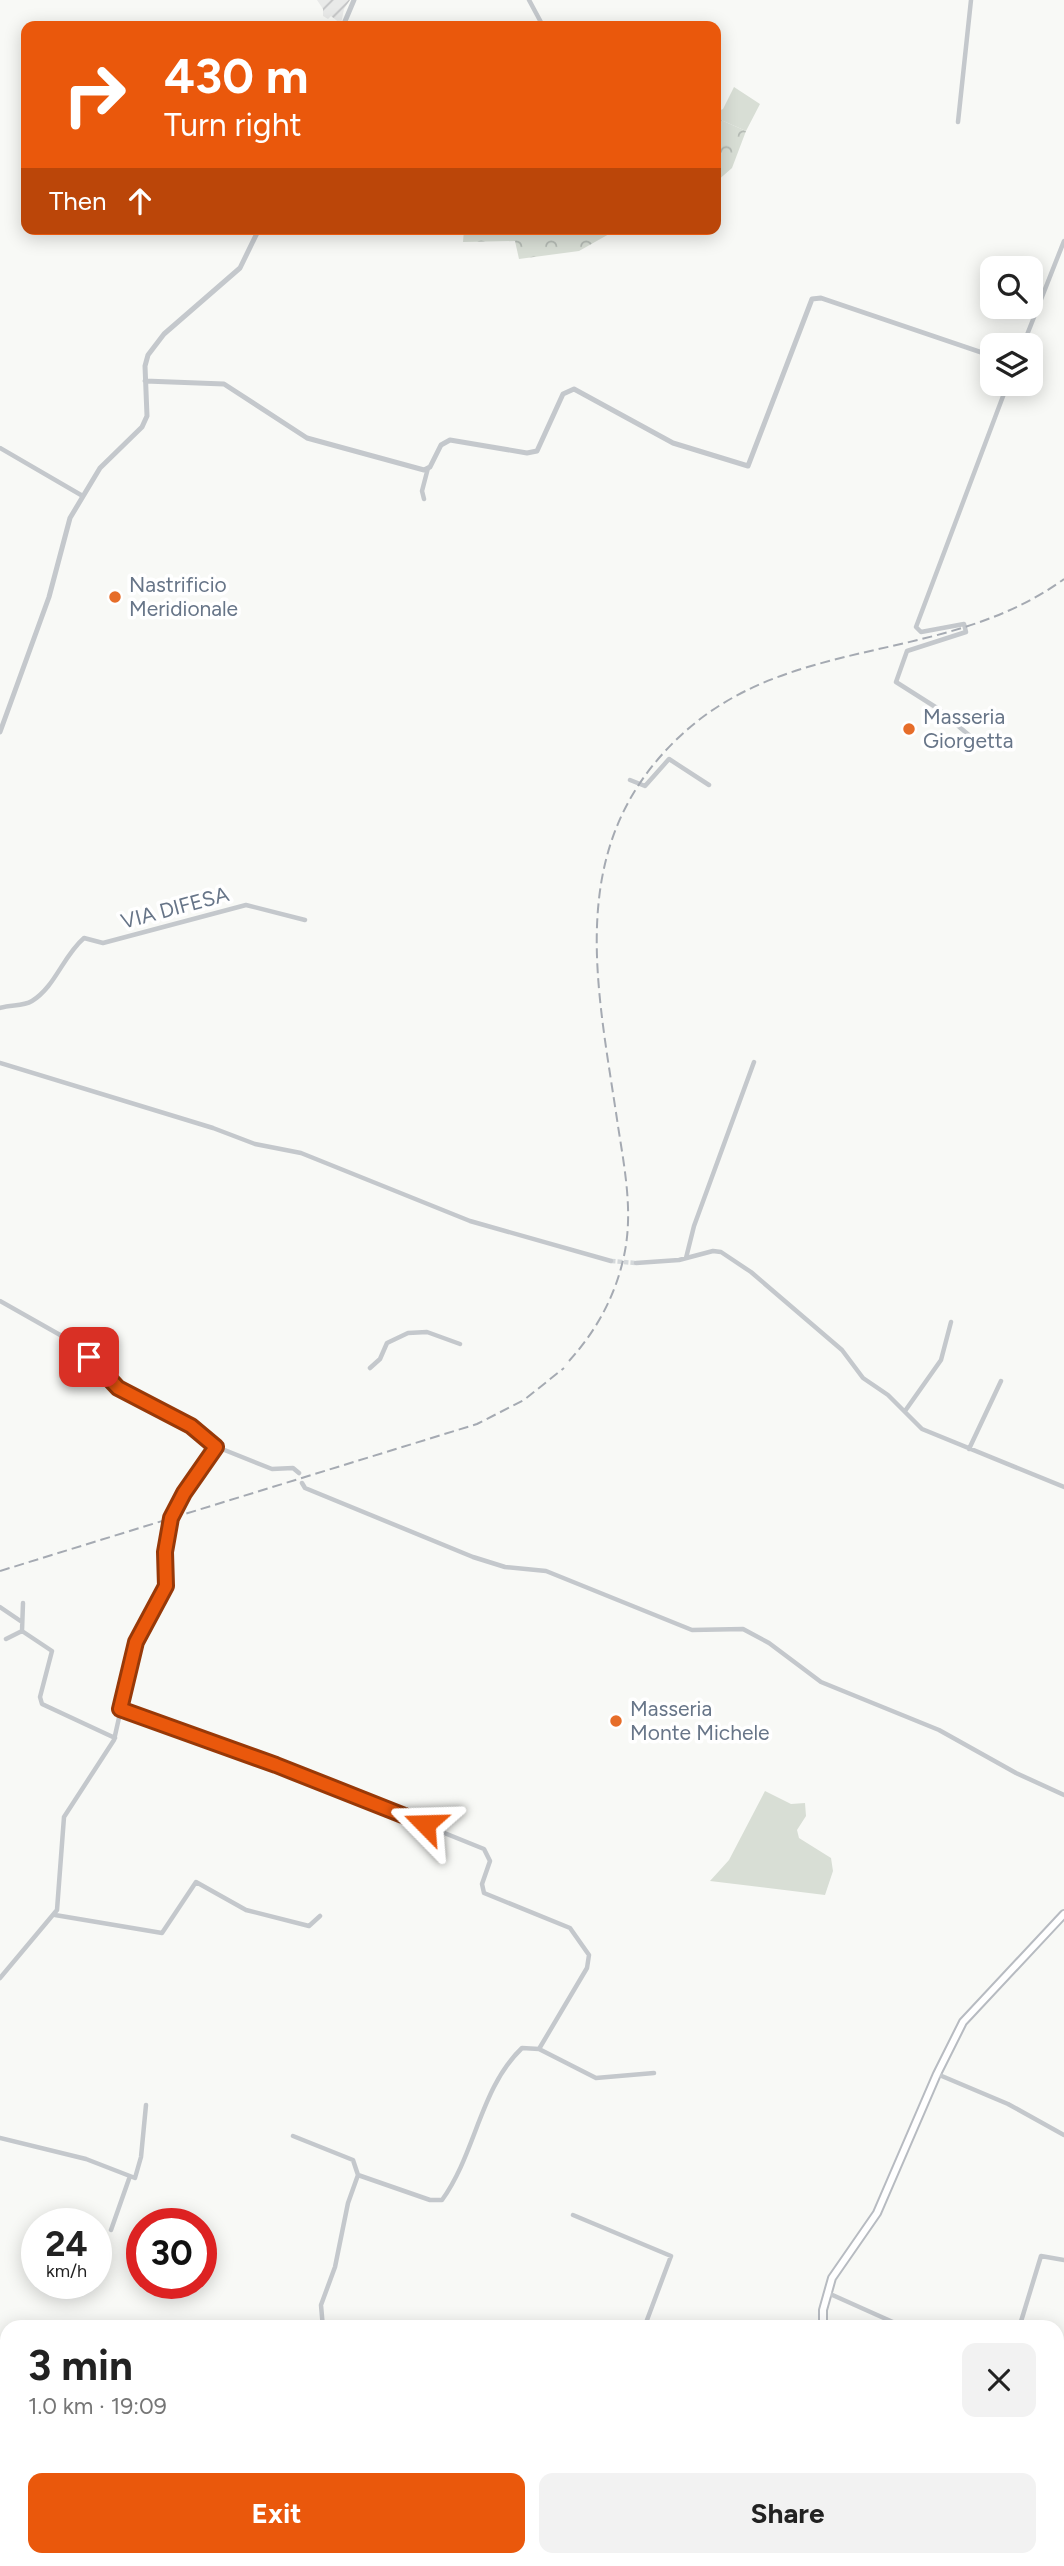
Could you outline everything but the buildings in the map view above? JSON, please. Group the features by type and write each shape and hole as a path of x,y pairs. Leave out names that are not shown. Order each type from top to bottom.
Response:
{"main road":[{"path":"824,2320 828,2293 838,2266 877,2213 937,2074 963,2022 1064,1914"}],"street":[{"path":"344,21 354,0"},
{"path":"530,0 540,21"},
{"path":"958,122 971,0"},
{"path":"0,732 49,597 70,518 81,495 112,453 142,427 147,406 145,366 152,348 163,334 240,268 257,235"},
{"path":"1028,333 1064,241"},
{"path":"424,499 422,491 428,468 441,445 450,440 527,453 537,452 563,394 574,389 673,443 748,466 809,303 816,297 980,352"},
{"path":"145,381 224,384 307,438 409,466 428,468"},
{"path":"983,747 937,708 896,682 907,651 966,632 961,624 921,632 916,627 1003,396"},
{"path":"0,448 81,495"},
{"path":"630,780 645,786 669,759 709,785"},
{"name":"VIA DIFESA","path":"0,1008 32,1001 48,988 60,965 83,938 103,943 246,905 305,920"},
{"path":"686,1259 694,1226 754,1062"},
{"path":"0,1063 213,1128 255,1144 301,1153 470,1221 611,1261"},
{"path":"636,1263 686,1259 713,1251 729,1257 842,1350 863,1378 932,1435 1064,1487"},
{"path":"0,1301 60,1334 118,1388 191,1426 216,1447 272,1469 293,1468 299,1473"},
{"path":"905,1411 941,1360 951,1322"},
{"path":"370,1368 378,1363 387,1343 419,1330 460,1344"},
{"path":"969,1449 1001,1381"},
{"path":"0,1979 54,1915 64,1817 115,1738 136,1642 166,1586 165,1552 171,1518 184,1493 216,1447"},
{"path":"302,1483 305,1488 473,1558 505,1567 546,1571 692,1630 743,1629 769,1643 821,1682 939,1730 1016,1773 1064,1795"},
{"path":"22,1631 23,1603"},
{"path":"0,1607 5,1608 22,1623"},
{"path":"6,1639 22,1631"},
{"path":"22,1631 51,1651 41,1704 115,1738"},
{"path":"120,1709 276,1765 488,1852 490,1861 482,1884 484,1894 570,1928 589,1955 587,1968 539,2049"},
{"path":"54,1915 162,1933 196,1882 250,1912 309,1926 320,1916"},
{"path":"359,2175 430,2200 442,2200 474,2142 493,2086 522,2048 539,2049 596,2078 654,2073"},
{"path":"937,2074 1008,2104 1064,2135"},
{"path":"0,2138 86,2159 135,2178 141,2157 146,2105"},
{"path":"293,2136 353,2160 359,2175 348,2203 335,2267 321,2305 322,2320"},
{"path":"112,2227 130,2176"},
{"path":"573,2216 671,2256 647,2320"},
{"path":"1022,2320 1041,2256 1064,2260"},
{"path":"828,2293 894,2320"}],"shaded area":[{"path":"317,0 350,0 344,9 342,21 323,16 323,9"}],"green space":[{"path":"734,87 760,104 746,131 721,120 723,109"},
{"path":"721,120 746,131 732,168 721,178"},
{"path":"464,235 607,235 579,251 519,259 515,241 463,242"},
{"path":"765,1791 791,1804 805,1803 806,1816 797,1830 799,1838 831,1858 833,1871 825,1895 710,1881 729,1860"}],"tunnel":[{"path":"611,1261 636,1263"}],"railway":[{"path":"569,1361 590,1335 613,1292 623,1261 628,1230 627,1185 603,1023 597,923 603,874 616,827 640,783 676,740 719,706 766,682 815,665 968,626 1017,607 1064,579"},
{"path":"0,1571 477,1424 524,1400 564,1368"}],"place":[{"name":"Nastrificio Meridionale","path":"115,597"},
{"name":"Masseria Giorgetta","path":"909,729"},
{"name":"Masseria Monte Michele","path":"616,1721"}],"route":[{"path":"89,1357 118,1388 191,1426 216,1447 184,1493 171,1518 165,1552 166,1586 136,1642 120,1709 276,1765 425,1824"}]}
